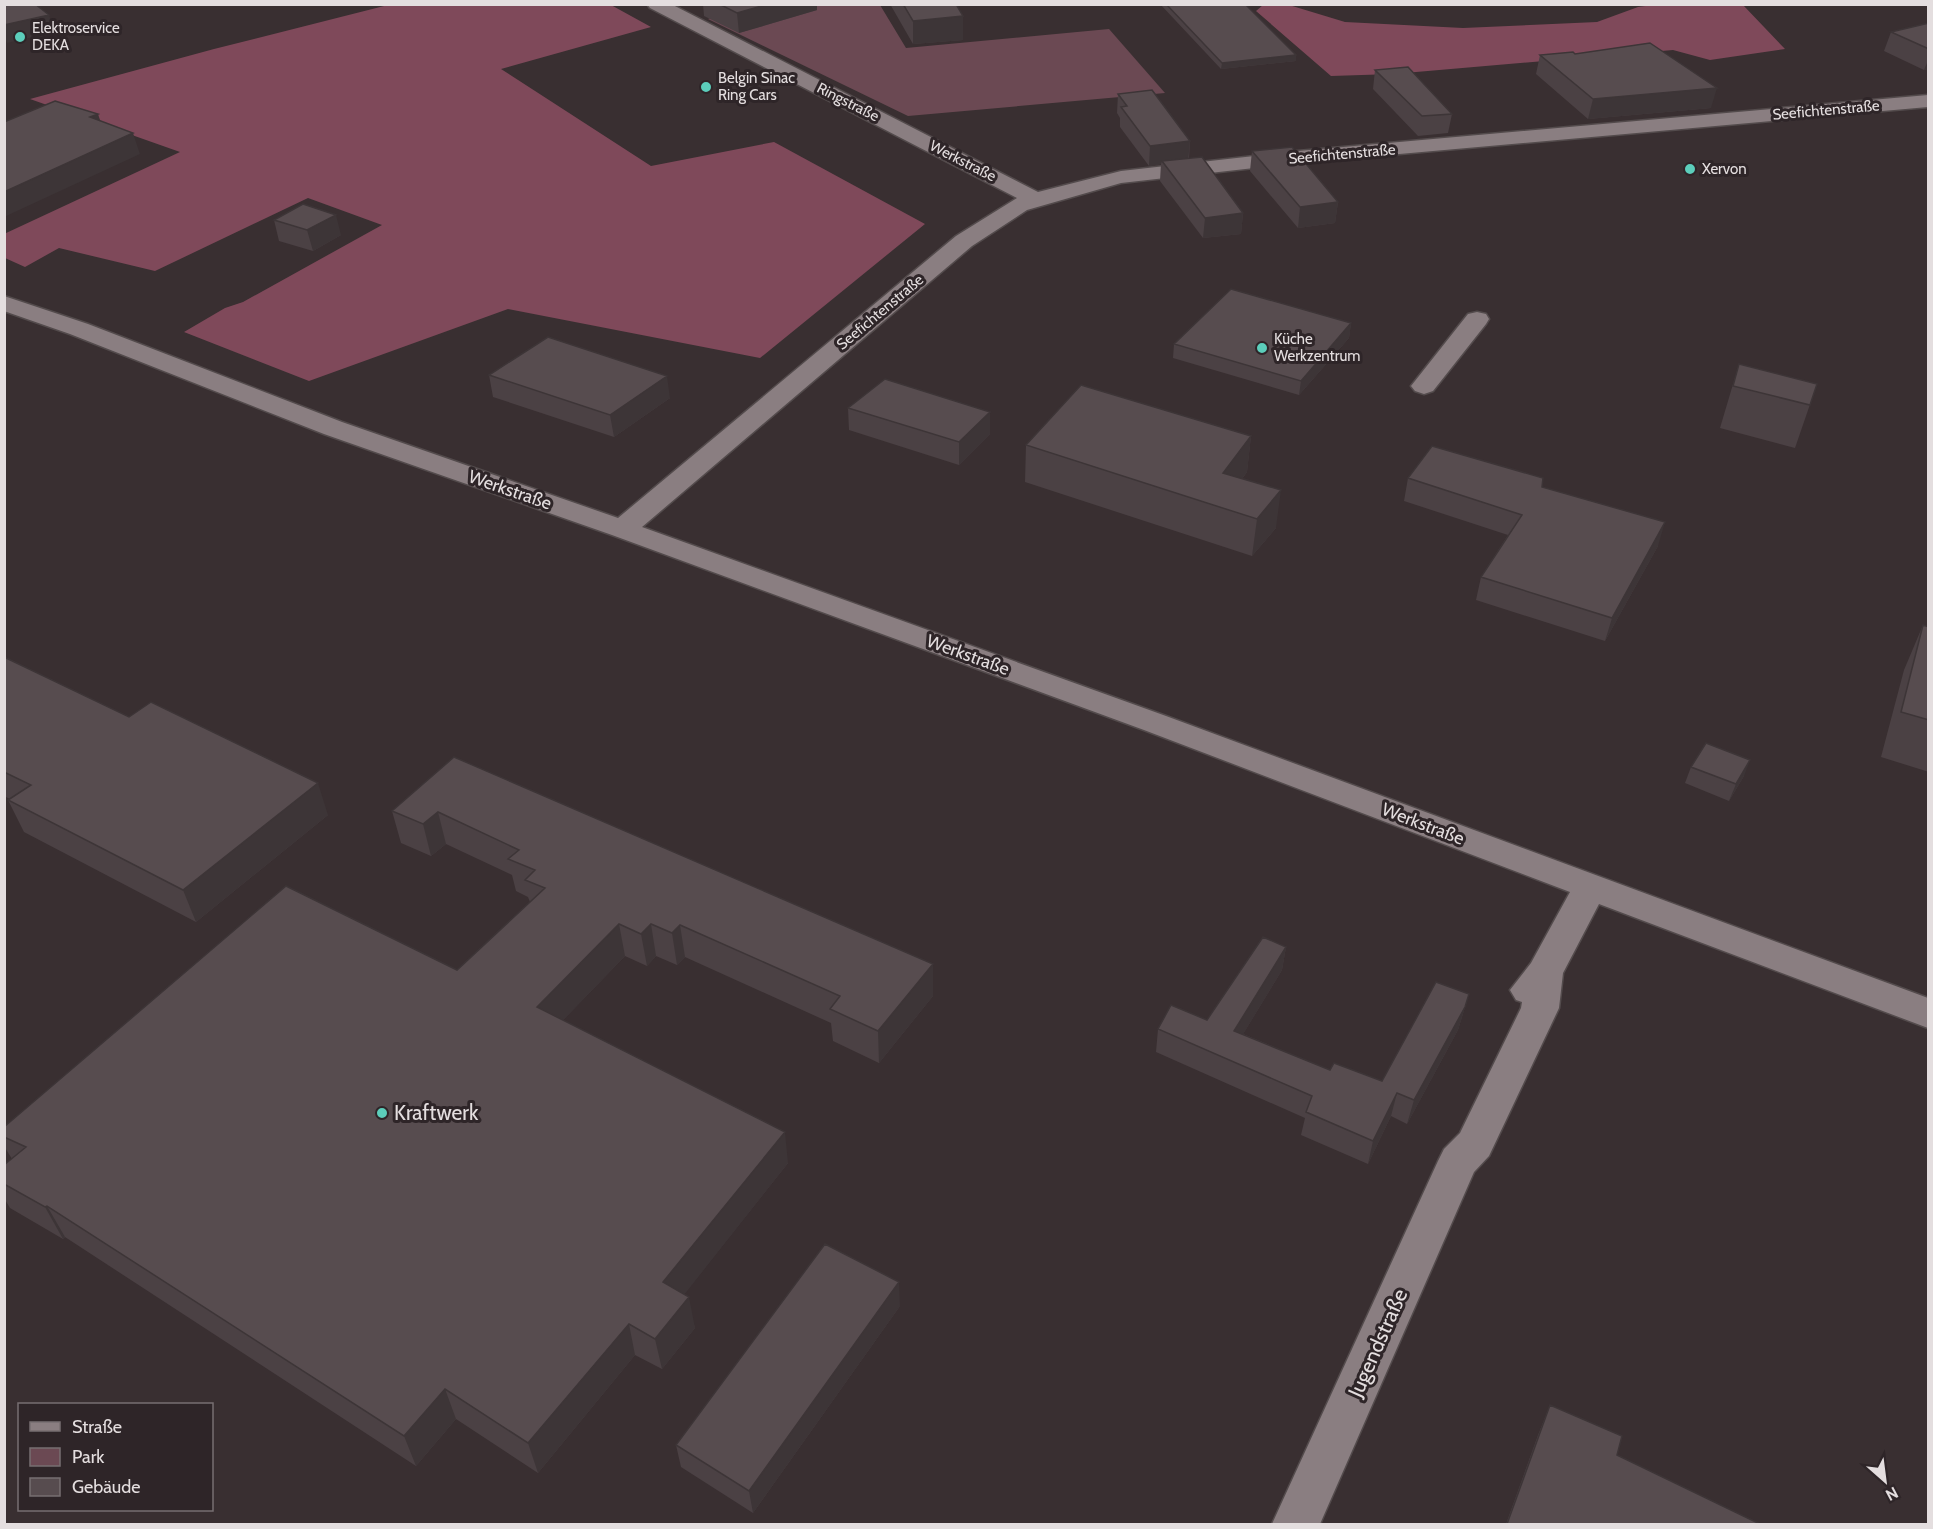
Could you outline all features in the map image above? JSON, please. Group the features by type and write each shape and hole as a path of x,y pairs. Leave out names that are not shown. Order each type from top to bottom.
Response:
{"street":[{"name":"Ringstraße","path":"656,4 890,124"},
{"path":"678,15 707,7"},
{"name":"Seefichtenstraße","path":"622,529 963,241 1019,206 1035,199 1133,175 1929,100"},
{"name":"Werkstraße","path":"890,124 1035,199"},
{"name":"Werkstraße","path":"4,303 79,329 333,428 622,529 1177,731 1590,888 1929,1013"},
{"path":"1424,386 1477,319"},
{"name":"Jugendstraße","path":"1296,1524 1458,1161 1475,1144 1540,1008 1544,973 1590,888"}],"green space":[{"path":"743,5 880,5 906,48 1109,29 1165,93 908,116 708,19"}],"shaded area":[{"path":"392,4 611,5 651,27 501,69 651,166 774,142 925,224 760,358 508,309 309,381 184,332 382,225 308,198 155,271 59,248 25,267 5,258 4,234 180,152 30,99"},
{"path":"1263,5 1289,5 1345,22 1463,28 1597,22 1638,7 1653,5 1743,5 1785,49 1710,60 1673,50 1393,74 1331,76 1256,11"}],"building":[{"path":"4,4 35,4 49,15 4,25"},
{"path":"719,4 768,4 737,13"},
{"path":"903,4 956,4 963,16 913,21"},
{"path":"1166,4 1245,4 1296,55 1222,63"},
{"path":"1929,23 1929,49 1891,32"},
{"path":"1650,43 1717,88 1593,99 1540,55 1573,52 1575,54"},
{"path":"1408,67 1452,114 1422,116 1375,70"},
{"path":"1152,90 1190,141 1150,146 1121,107 1127,106 1118,94"},
{"path":"55,101 98,114 90,117 133,133 4,192 4,122"},
{"path":"1292,147 1338,202 1300,207 1252,151"},
{"path":"1202,157 1243,213 1205,218 1162,161"},
{"path":"303,204 336,215 307,230 274,220"},
{"name":"Küche Werkzentrum","path":"1231,289 1351,323 1301,381 1174,344"},
{"path":"548,337 667,376 610,415 489,375"},
{"path":"1739,364 1817,384 1810,405 1733,386"},
{"path":"885,379 990,412 959,442 848,408"},
{"path":"1081,385 1251,436 1223,473 1281,490 1257,519 1026,445"},
{"path":"1432,446 1543,478 1542,487 1665,522 1612,618 1481,577 1522,515 1408,478"},
{"path":"1923,625 1929,627 1929,720 1901,712"},
{"path":"4,657 129,717 151,702 318,783 183,890 8,800 31,785 4,772"},
{"path":"1706,743 1750,760 1736,784 1691,767"},
{"name":"Kraftwerk","path":"454,757 933,964 878,1031 830,1009 840,996 680,925 672,933 651,924 641,934 619,924 537,1007 785,1132 663,1282 689,1297 655,1339 629,1324 528,1443 445,1389 404,1436 47,1206 45,1207 4,1184 4,1165 26,1147 4,1137 4,1127 286,886 457,970 545,888 525,880 535,870 508,859 519,850 438,812 423,824 392,811"},
{"path":"1263,937 1286,947 1234,1031 1330,1070 1334,1063 1382,1081 1436,982 1469,994 1465,1007 1414,1100 1397,1093 1373,1141 1306,1112 1312,1096 1158,1029 1171,1005 1207,1020"},
{"path":"825,1244 899,1282 749,1491 676,1445"},
{"path":"1550,1405 1622,1436 1617,1455 1760,1524 1507,1524"}],"place":[{"name":"Elektroservice DEKA","path":"20,37"},
{"name":"Belgin Sinac Ring Cars","path":"706,87"},
{"name":"Xervon","path":"1690,169"},
{"name":"Küche Werkzentrum","path":"1262,348"},
{"name":"Kraftwerk","path":"382,1113"}]}
